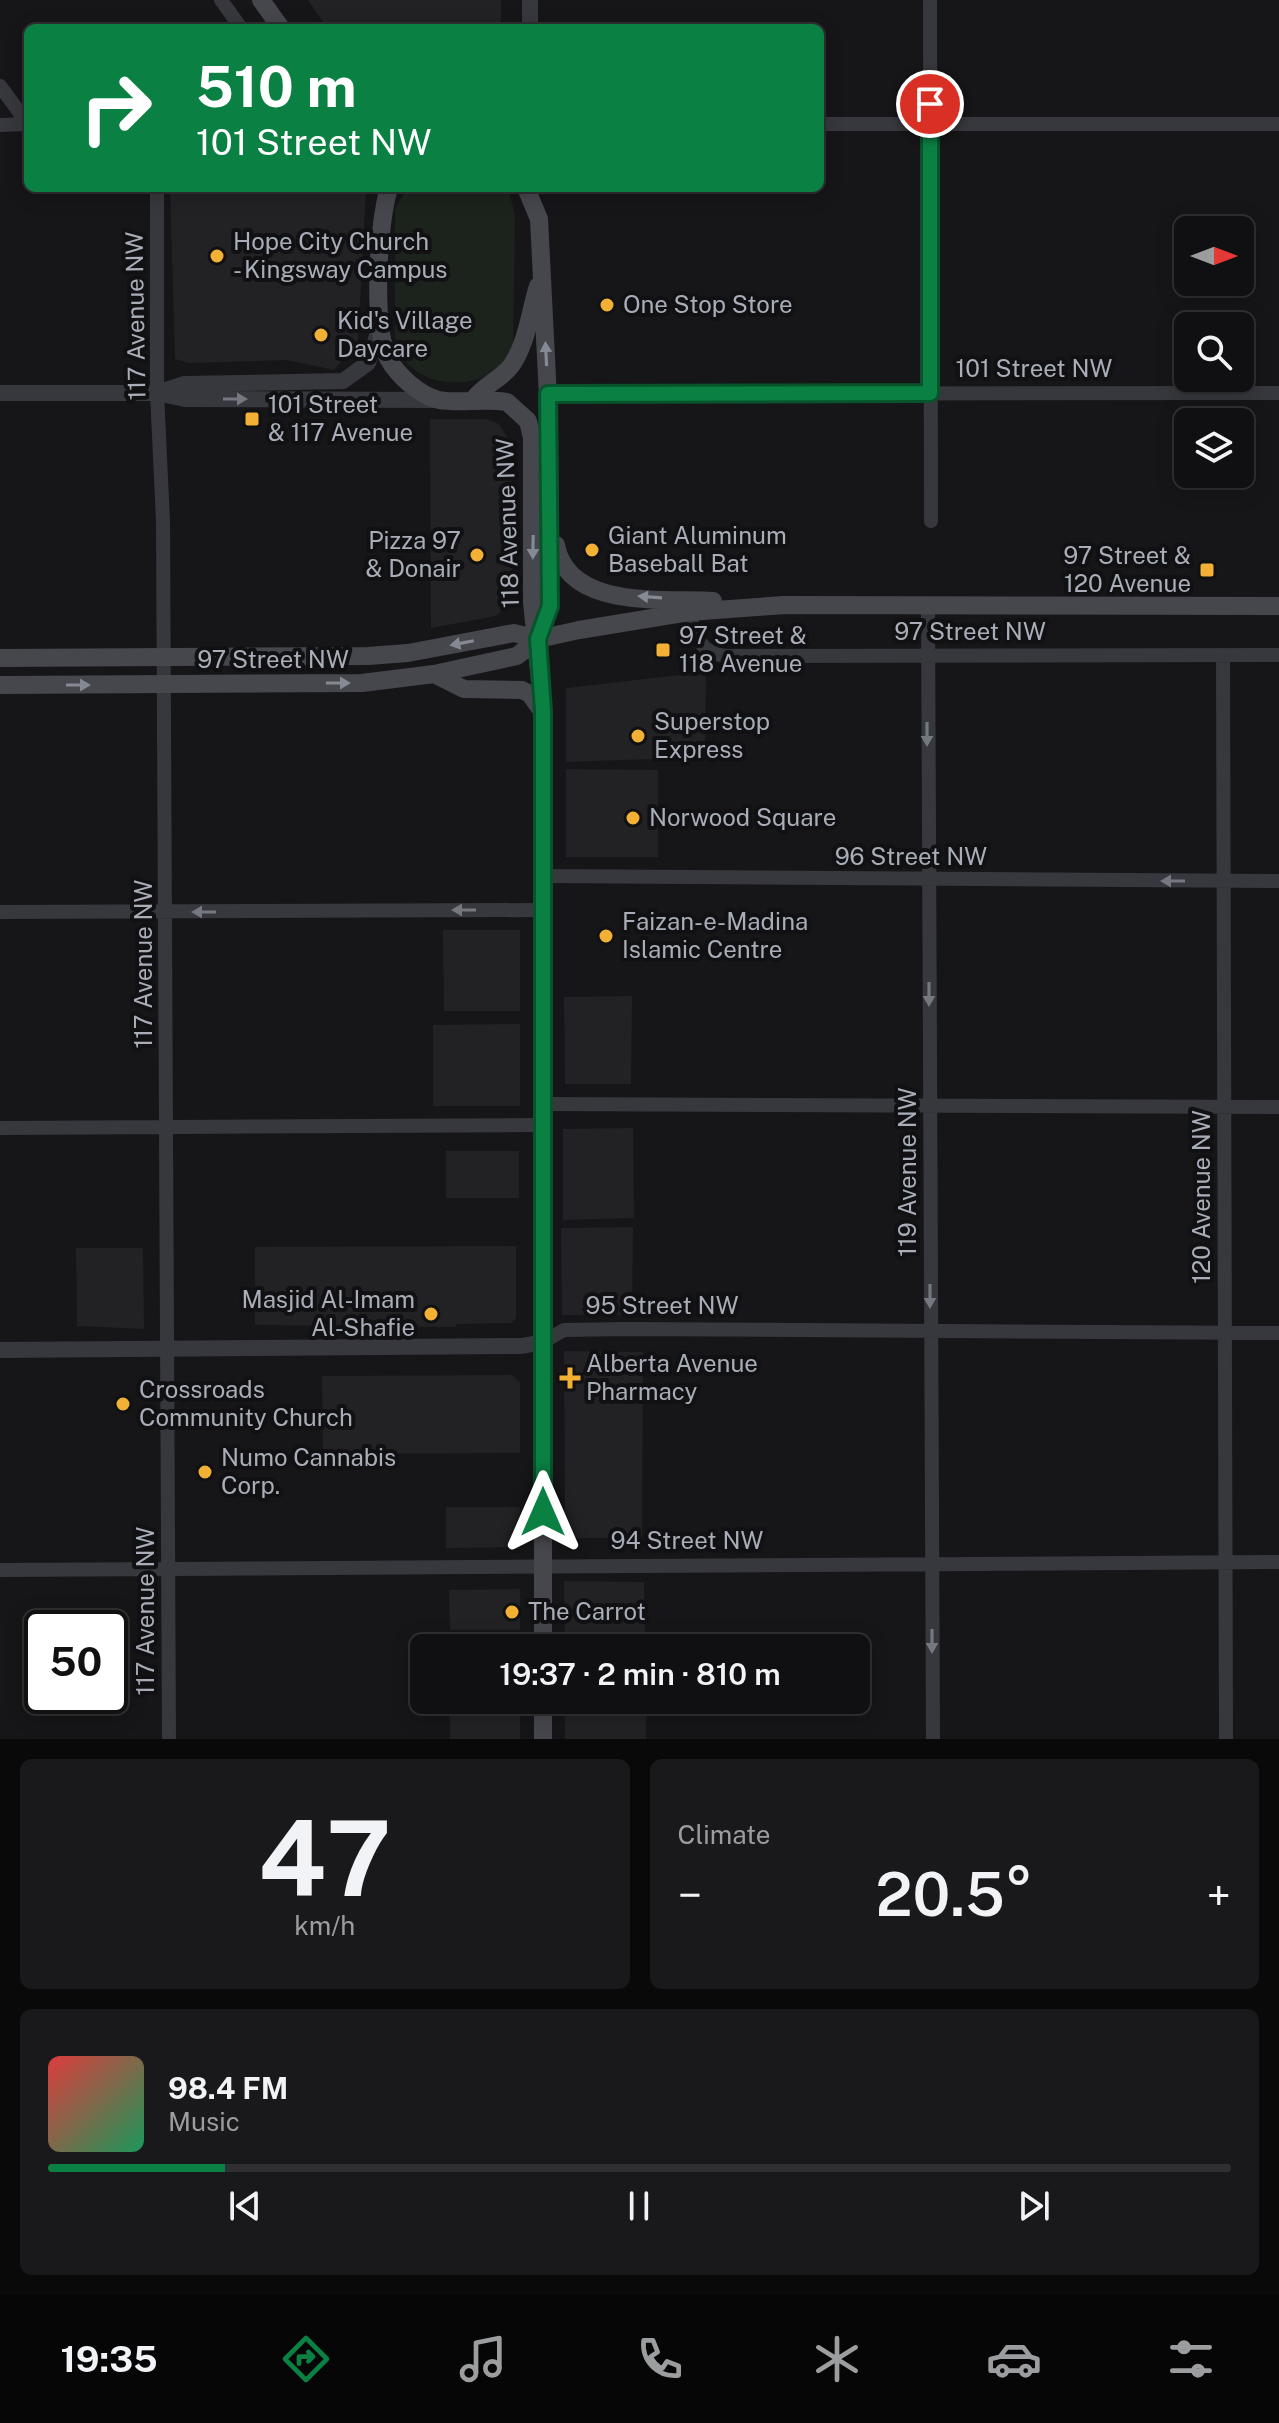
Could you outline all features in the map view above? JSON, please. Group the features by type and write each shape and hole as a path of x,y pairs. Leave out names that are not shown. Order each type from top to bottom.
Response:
{"main road":[{"path":"261,0 275,24"},
{"path":"376,192 383,341 396,369 419,390 438,400"},
{"path":"380,223 388,192"},
{"path":"528,192 539,219"},
{"name":"118 Avenue NW","path":"538,639 550,606 551,516 539,219"},
{"path":"473,400 484,385 510,368 518,355 541,273"},
{"name":"118 Avenue NW","path":"438,400 507,402 528,421 532,438 532,602 543,711 543,1634"},
{"path":"551,516 558,558 565,571 593,589 610,594 784,605"},
{"name":"97 Street NW","path":"0,658 368,656 408,653 514,633 538,639 689,612 784,605 1279,606"},
{"name":"97 Street NW","path":"0,685 362,683 434,674 517,656 538,639"},
{"path":"434,674 464,689 522,690 530,694 543,711"},
{"path":"543,1714 543,1739"}],"street":[{"path":"221,0 238,24"},
{"path":"530,0 530,24"},
{"path":"930,0 931,521"},
{"path":"0,86 24,119"},
{"path":"0,125 24,124"},
{"path":"824,124 1279,124"},
{"name":"117 Avenue NW","path":"157,192 157,393 161,442 164,684 169,1739"},
{"name":"118 Avenue NW","path":"538,192 539,219"},
{"path":"157,393 184,384 343,381 362,370 371,357 381,321"},
{"path":"0,393 157,393 185,399 438,400"},
{"name":"101 Street NW","path":"548,394 1279,393"},
{"name":"119 Avenue NW","path":"928,605 934,879 929,1106 933,1739"},
{"name":"97 Street NW","path":"689,612 700,645 709,653 1279,655"},
{"name":"120 Avenue NW","path":"1223,655 1226,1739"},
{"name":"96 Street NW","path":"542,876 1279,881"},
{"path":"0,912 542,910"},
{"path":"543,1104 1279,1107"},
{"path":"0,1128 543,1125"},
{"name":"95 Street NW","path":"0,1350 522,1346 543,1342 564,1330 1279,1333"},
{"name":"94 Street NW","path":"0,1570 1279,1562"}],"shaded area":[{"path":"308,0 501,0 501,24 324,24"},
{"path":"170,192 366,192 358,342 334,370 287,360 189,363 175,359"},
{"path":"405,192 509,192 515,215 513,347 495,371 466,382 434,380 420,374 403,358 395,337 395,209"},
{"path":"430,419 487,419 499,424 512,445 512,600 496,616 431,628"},
{"path":"706,672 705,757 566,762 566,688"},
{"path":"566,769 658,770 658,857 566,857"},
{"path":"443,930 520,930 520,1011 444,1011"},
{"path":"632,996 631,1084 565,1084 564,997"},
{"path":"520,1024 520,1106 433,1106 433,1025"},
{"path":"633,1128 634,1218 563,1220 563,1129"},
{"path":"446,1151 519,1151 519,1198 446,1198"},
{"path":"633,1227 632,1315 562,1315 561,1228"},
{"path":"516,1246 516,1318 511,1323 456,1324 456,1327 255,1325 255,1247"},
{"path":"76,1248 143,1248 144,1329 77,1326"},
{"path":"564,1351 643,1352 642,1538 565,1538"},
{"path":"512,1375 520,1383 520,1453 323,1454 322,1376"},
{"path":"446,1507 520,1507 520,1547 446,1548"},
{"path":"564,1581 644,1582 645,1634 565,1634"},
{"path":"520,1589 520,1630 450,1630 449,1590"},
{"path":"450,1714 520,1714 520,1739 450,1739"},
{"path":"565,1714 646,1714 646,1739 565,1739"}],"place":[{"name":"Hope City Church - Kingsway Campus","path":"217,256"},
{"name":"One Stop Store","path":"607,305"},
{"name":"Kid's Village Daycare","path":"321,335"},
{"name":"101 Street & 117 Avenue","path":"252,419"},
{"name":"Giant Aluminum Baseball Bat","path":"592,550"},
{"name":"Pizza 97 & Donair","path":"477,555"},
{"name":"97 Street & 120 Avenue","path":"1207,570"},
{"name":"97 Street & 118 Avenue","path":"663,650"},
{"name":"Superstop Express","path":"638,736"},
{"name":"Norwood Square","path":"633,818"},
{"name":"Faizan-e-Madina Islamic Centre","path":"606,936"},
{"name":"Masjid Al-Imam Al-Shafie","path":"431,1314"},
{"name":"Alberta Avenue Pharmacy","path":"570,1378"},
{"name":"Crossroads Community Church","path":"123,1404"},
{"name":"Numo Cannabis Corp.","path":"205,1472"},
{"name":"The Carrot","path":"512,1612"}],"route":[{"path":"543,1512 543,711 538,639 550,606 548,394 930,393 930,104"}]}
